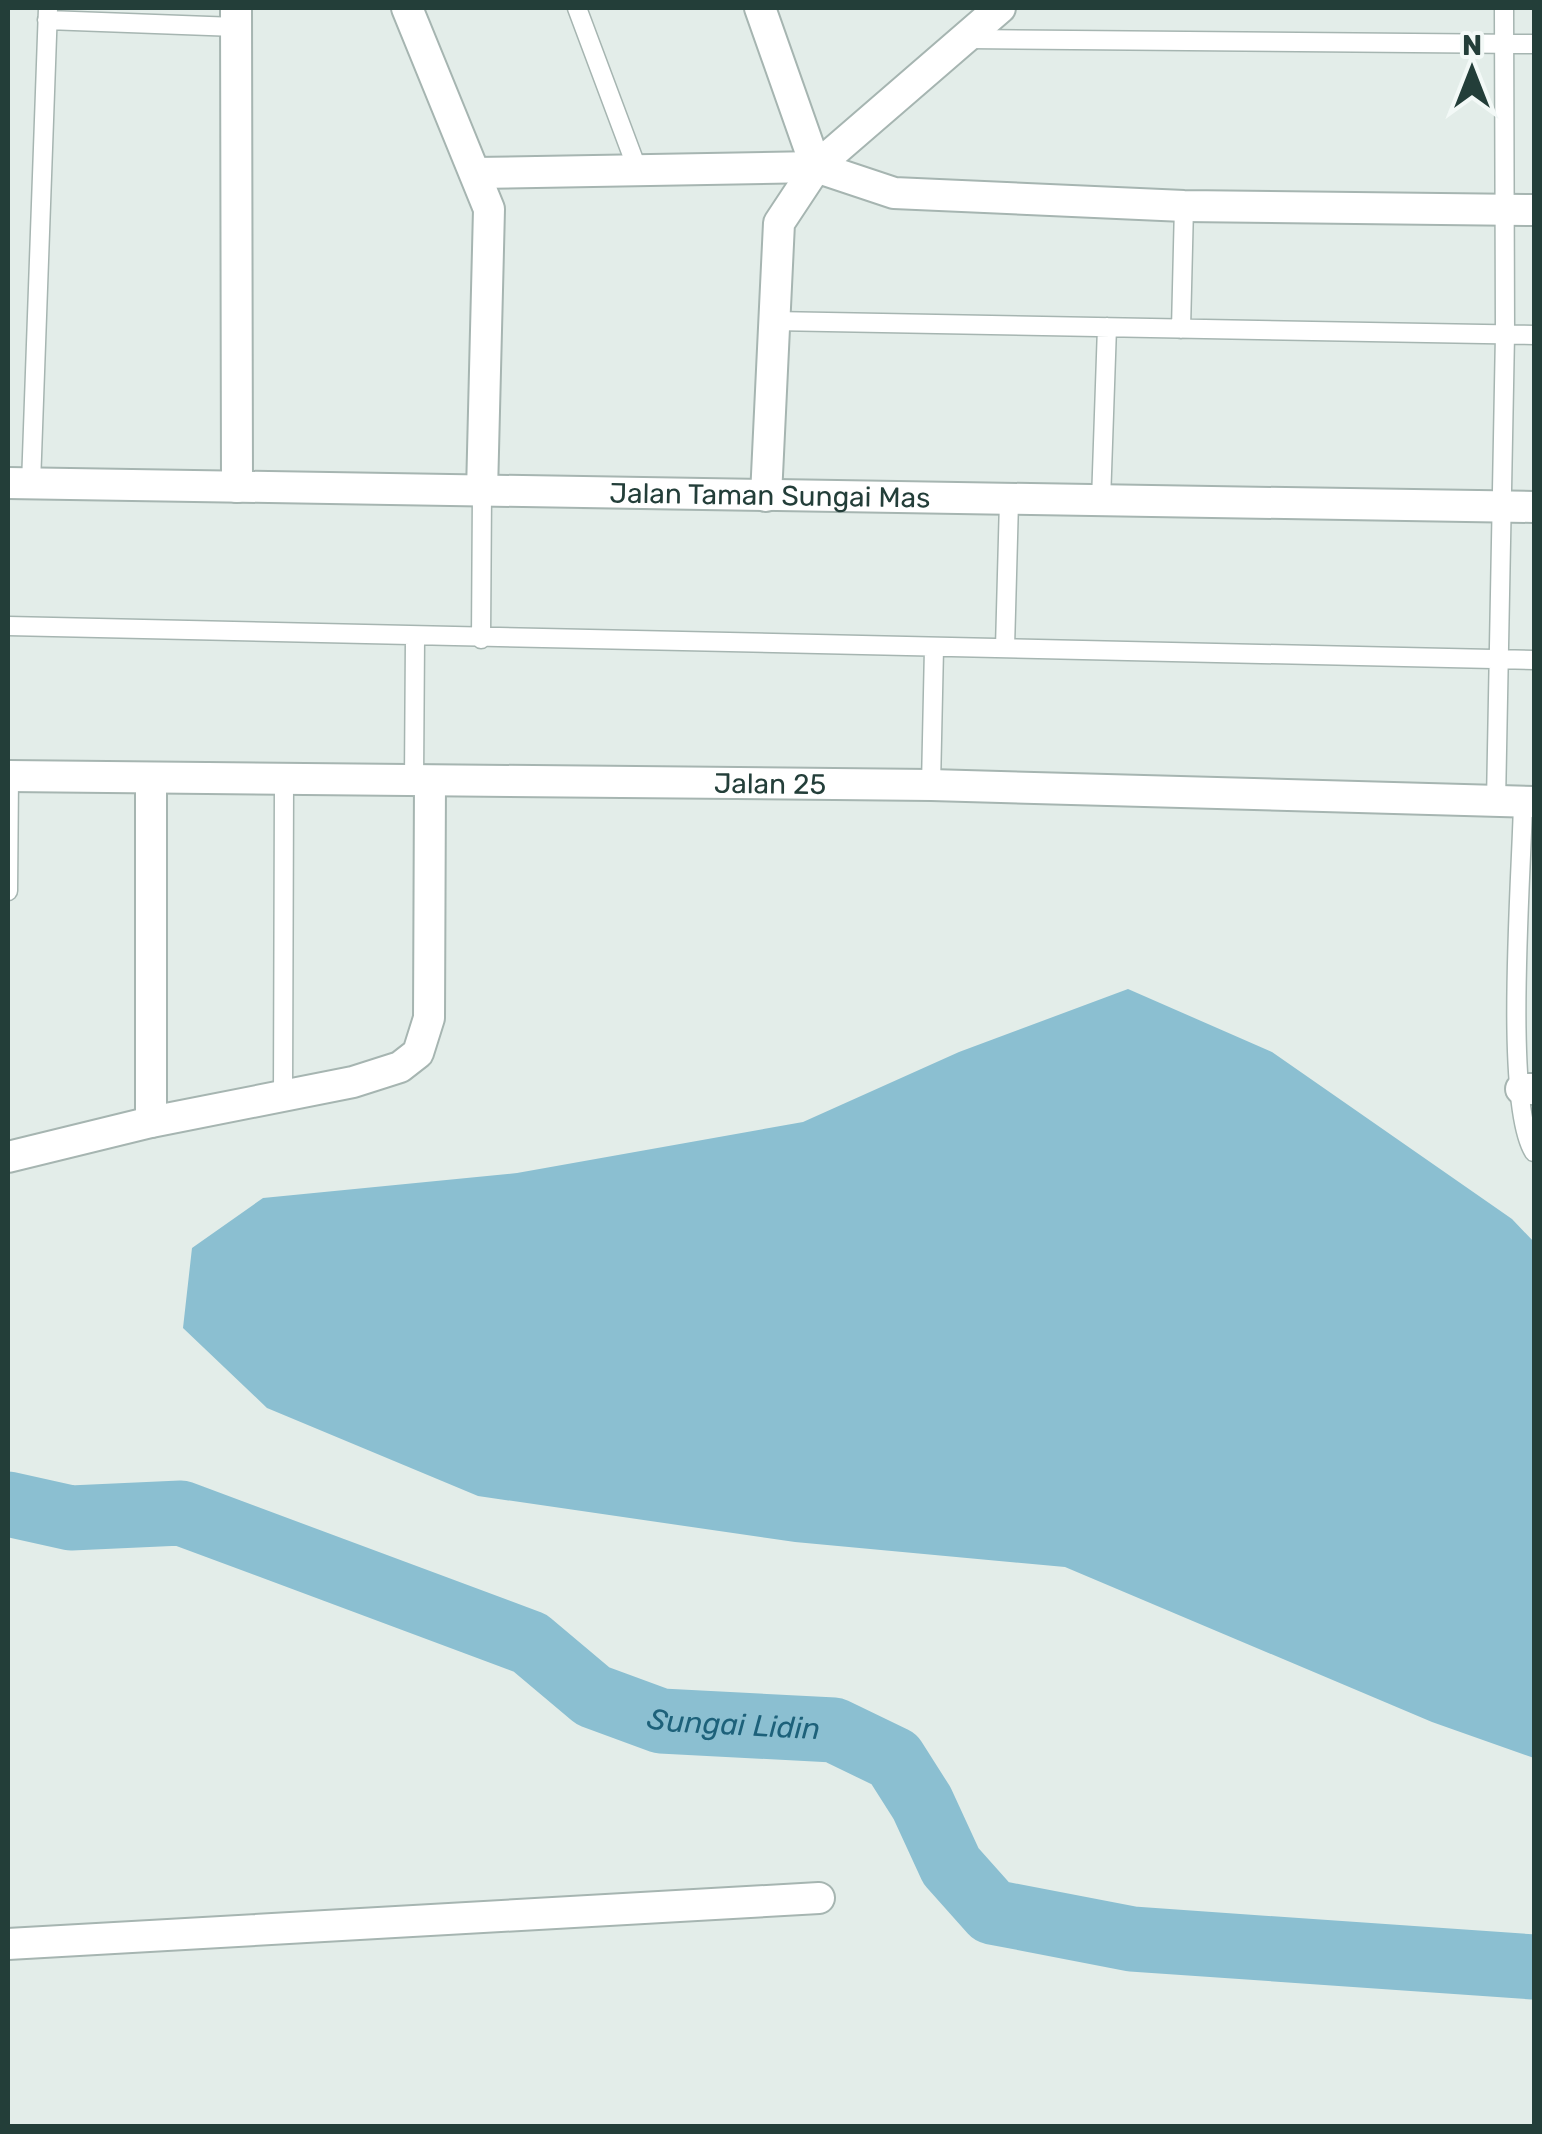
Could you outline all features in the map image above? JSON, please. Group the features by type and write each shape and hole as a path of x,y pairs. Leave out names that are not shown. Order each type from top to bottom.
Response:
{"street":[{"path":"407,8 488,208 482,492"},
{"path":"760,8 816,167"},
{"path":"766,496 780,223 816,167 969,39 1000,8"},
{"path":"236,17 237,487"},
{"path":"475,173 816,167 894,192 1184,206 1520,209"},
{"name":"Jalan Taman Sungai Mas","path":"20,484 1534,507"},
{"name":"Jalan 25","path":"8,776 284,782 932,785 1518,802"},
{"path":"150,779 150,1122"},
{"path":"8,1157 150,1122 283,1097 400,1067 418,1054 429,1018 422,781"},
{"path":"8,1944 819,1898"}],"lane":[{"path":"577,8 638,170"},
{"path":"1504,8 1520,209 1506,334 1500,659 1518,802 1527,945 1528,1089 1520,1112 1534,1152"},
{"path":"20,484 48,14 236,17"},
{"path":"969,39 1534,44"},
{"path":"1180,328 1184,206"},
{"path":"773,322 1534,335"},
{"path":"1101,502 1107,328"},
{"path":"481,639 482,492"},
{"path":"1005,648 1009,502"},
{"path":"8,626 1534,660"},
{"path":"415,638 422,781"},
{"path":"932,785 934,648"},
{"path":"8,776 8,891"},
{"path":"283,1097 284,782"}],"water":[{"path":"1128,989 1272,1052 1512,1219 1534,1242 1534,1758 1432,1722 1065,1567 795,1542 478,1496 267,1408 183,1328 192,1248 263,1198 517,1173 803,1122 959,1052"}],"waterway":[{"name":"Sungai Lidin","path":"8,1504 71,1518 181,1513 530,1643 593,1696 661,1721 834,1730 894,1759 922,1803 951,1866 992,1912 1132,1939 1534,1967"}]}
